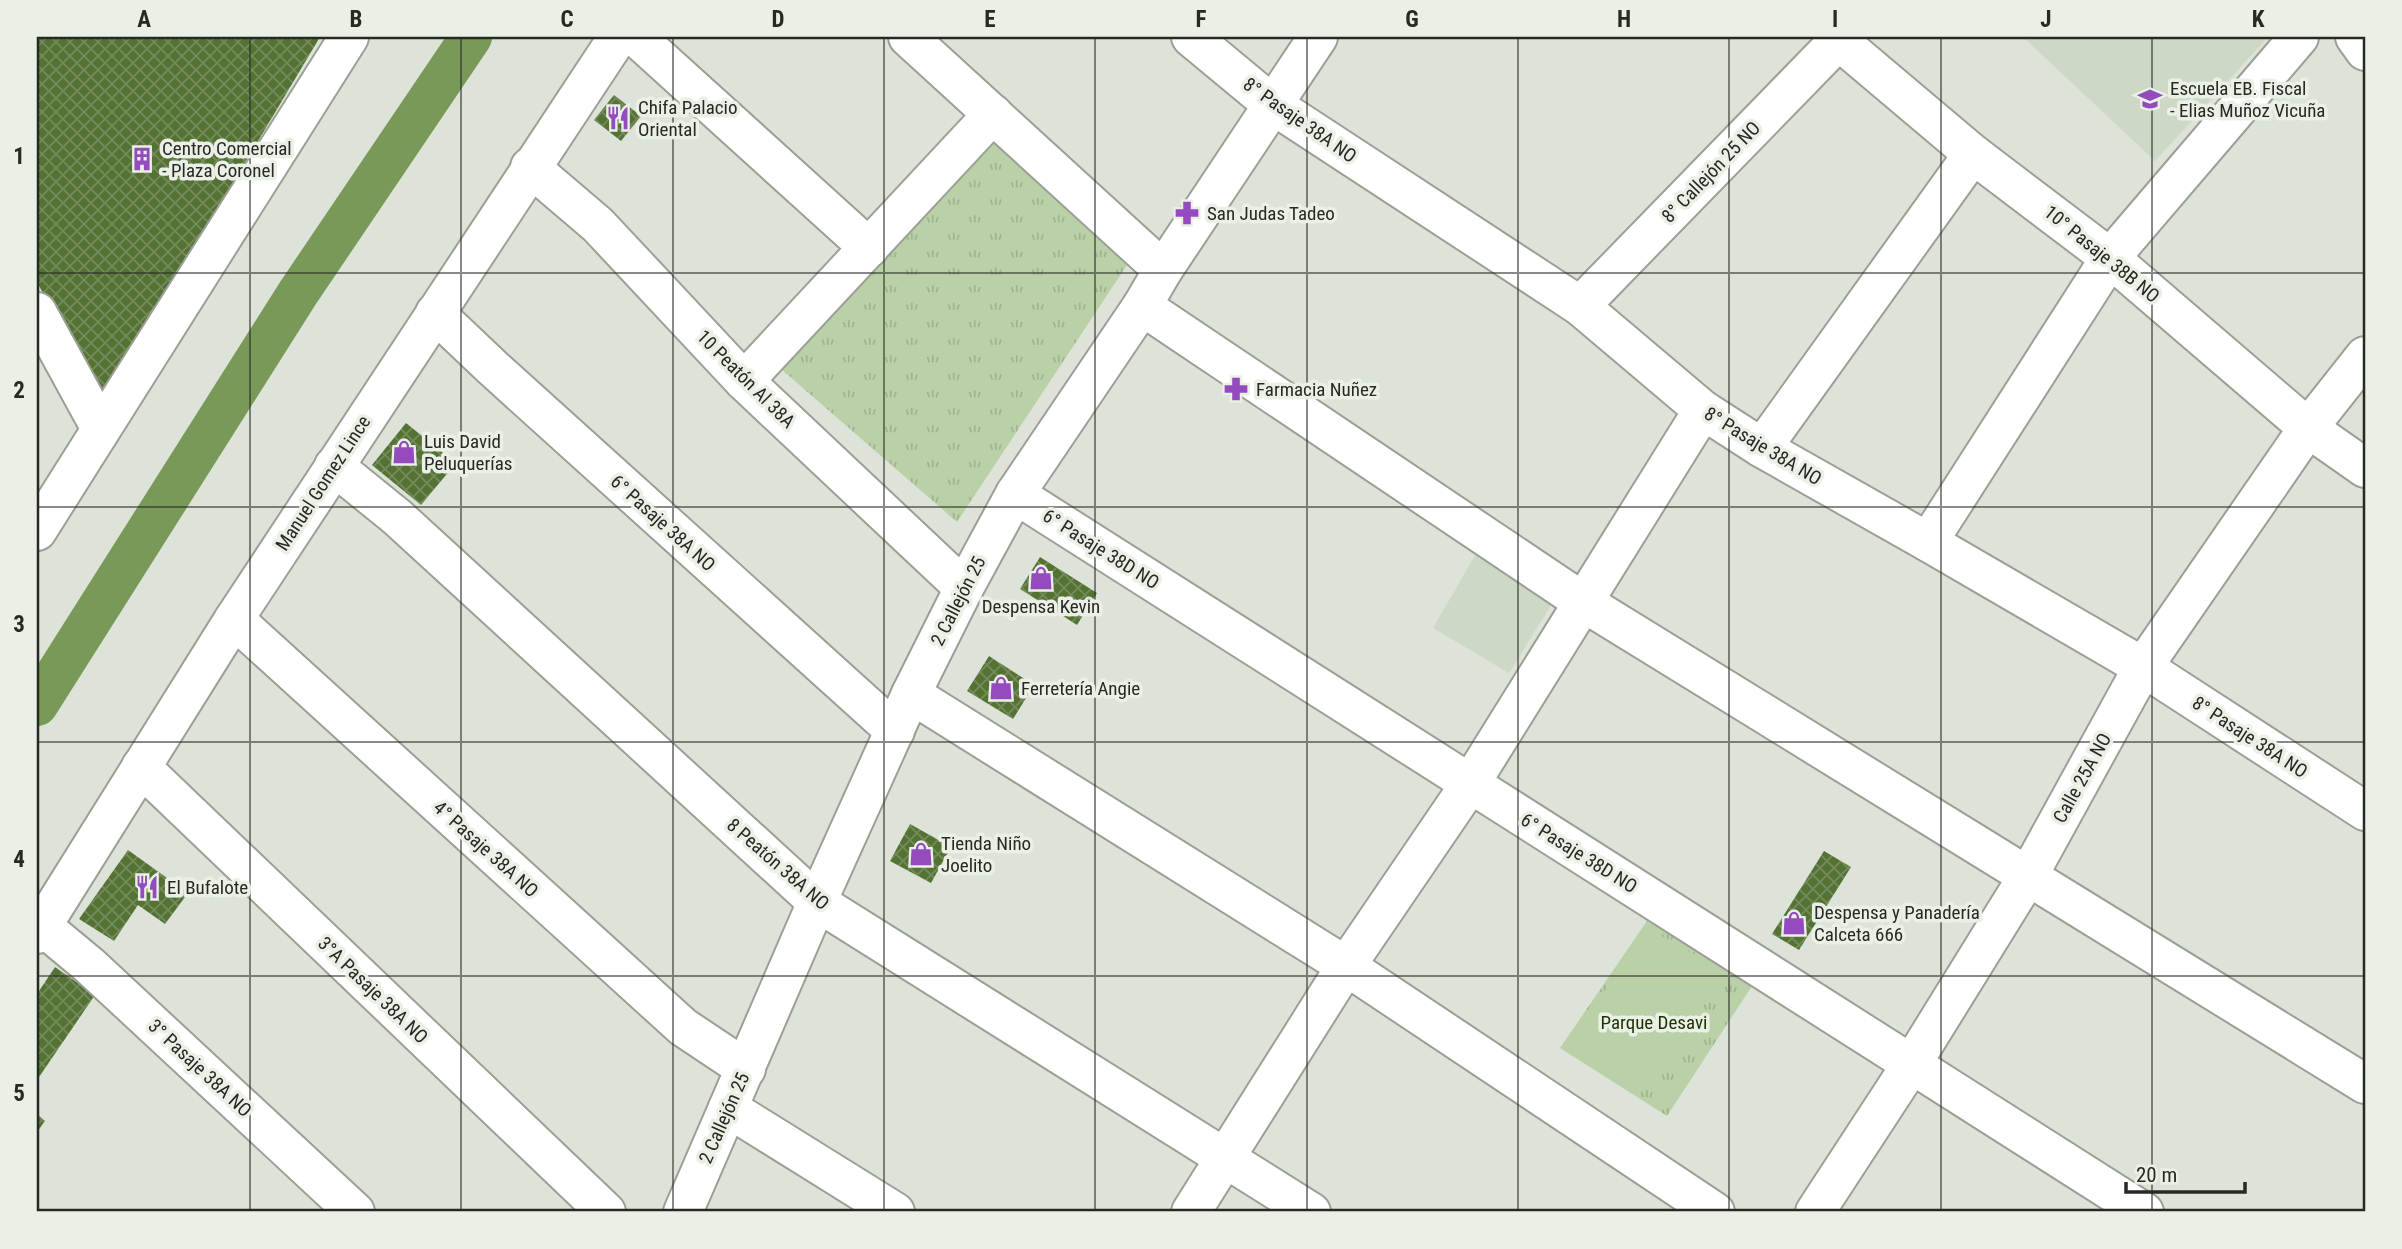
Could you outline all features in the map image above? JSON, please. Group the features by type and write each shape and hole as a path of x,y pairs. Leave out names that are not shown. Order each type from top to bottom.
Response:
{"street":[{"path":"37,531 349,37"},
{"name":"Manuel Gomez Lince","path":"39,930 234,619 618,37"},
{"path":"636,37 869,248"},
{"path":"908,37 1163,270"},
{"name":"8° Pasaje 38A NO","path":"1191,37 1273,105 1580,306 1703,410 1762,447 2143,667 2365,811"},
{"name":"2 Callejón 25","path":"683,1212 817,902 911,694 964,588 1015,494 1318,37"},
{"path":"1928,541 2110,258 2299,37"},
{"path":"2355,37 2365,51"},
{"name":"10° Pasaje 38B NO","path":"1840,38 1973,154 2110,258 2308,428 2365,468"},
{"name":"8° Callejón 25 NO","path":"1580,306 1840,38"},
{"path":"744,381 993,114"},
{"path":"1762,447 1973,154"},
{"name":"10 Peatón Al 38A","path":"530,167 598,225 744,381 964,588"},
{"path":"1142,306 1583,602 2365,1084"},
{"path":"37,312 47,355 101,429"},
{"name":"6° Pasaje 38A NO","path":"435,313 492,368 895,731"},
{"name":"Calle 25A NO","path":"1815,1212 1911,1065 2028,876 2143,667 2308,428 2365,356"},
{"path":"1191,1212 1346,966 1470,784 1703,410"},
{"name":"8 Peatón 38A NO","path":"334,466 397,517 817,902 1311,1212"},
{"name":"6° Pasaje 38D NO","path":"1015,494 2144,1212"},
{"name":"4° Pasaje 38A NO","path":"234,619 682,1027 746,1069"},
{"path":"911,694 1346,966 1715,1212"},
{"name":"3°A Pasaje 38A NO","path":"141,767 606,1212"},
{"name":"3° Pasaje 38A NO","path":"39,930 89,965 355,1212"},
{"path":"727,1108 895,1212"}],"shaded area":[{"name":"Escuela EB. Fiscal - Elias Muñoz Vicuña","path":"2023,37 2268,37 2155,161"},
{"path":"1477,552 1555,599 1509,673 1433,628"}],"green space":[{"path":"997,130 1135,253 957,522 781,369"},
{"name":"Parque Desavi","path":"1647,921 1754,983 1667,1116 1560,1048"},
{"name":"Parque Desavi","path":"1648,928 1720,969 1643,1092 1565,1048"}],"building":[{"name":"Centro Comercial - Plaza Coronel","path":"37,37 320,37 102,403 37,282"},
{"name":"Chifa Palacio Oriental","path":"614,95 641,116 621,141 594,120"},
{"path":"406,423 456,463 421,505 372,465"},
{"path":"1040,557 1097,593 1077,625 1020,589"},
{"name":"Ferretería Angie","path":"989,656 1034,685 1013,719 967,691"},
{"name":"Tienda Niño Joelito","path":"910,824 951,847 931,883 890,861"},
{"name":"El Bufalote","path":"128,850 188,893 165,924 138,905 114,941 79,919"},
{"path":"1824,851 1851,867 1799,950 1772,934"},
{"path":"55,967 95,995 37,1080 37,994"},
{"path":"37,1114 45,1121 37,1132"}],"waterway":[{"path":"37,705 298,293 471,37"}],"place":[{"name":"Escuela EB. Fiscal - Elias Muñoz Vicuña","path":"2150,99"},
{"name":"Chifa Palacio Oriental","path":"618,118"},
{"name":"Centro Comercial - Plaza Coronel","path":"142,159"},
{"name":"San Judas Tadeo","path":"1187,213"},
{"name":"Farmacia Nuñez","path":"1236,389"},
{"name":"Luis David Peluquerías","path":"404,452"},
{"name":"Despensa Kevin","path":"1041,578"},
{"name":"Ferretería Angie","path":"1001,688"},
{"name":"Tienda Niño Joelito","path":"921,854"},
{"name":"El Bufalote","path":"147,887"},
{"name":"Despensa y Panadería Calceta 666","path":"1794,923"}]}
